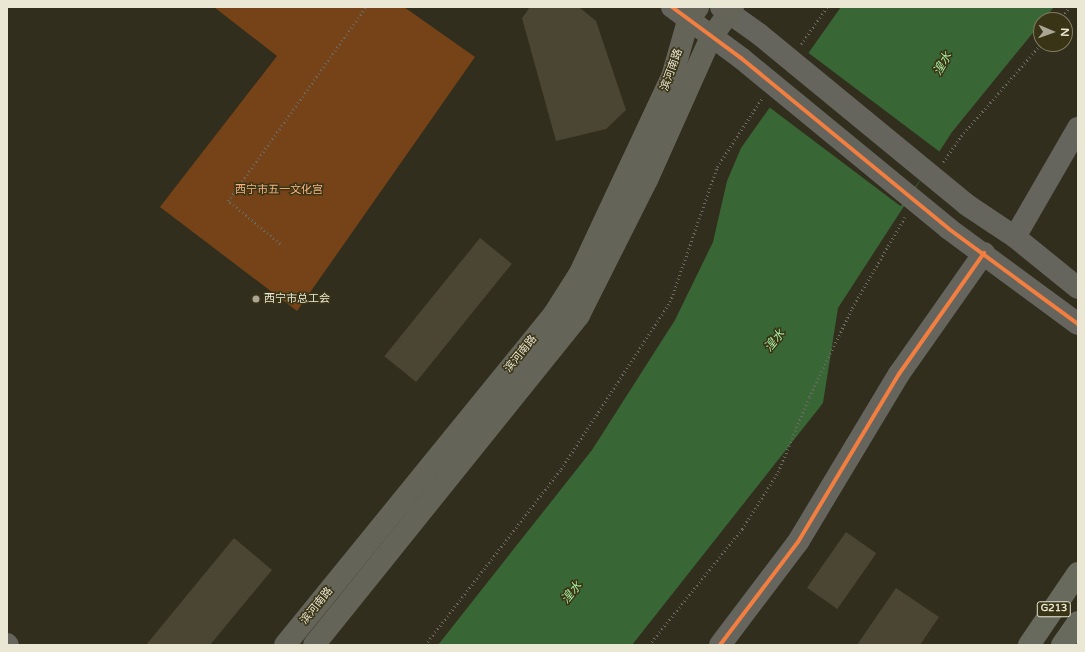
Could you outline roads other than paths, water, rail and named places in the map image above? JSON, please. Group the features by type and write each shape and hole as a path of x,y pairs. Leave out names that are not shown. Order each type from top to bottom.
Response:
{"highway":[{"name":"G213","path":"1030,645 1078,574"},
{"name":"G213","path":"1062,645 1078,622"}],"main road":[{"path":"314,645 579,314 647,180 710,39 728,8"},
{"name":"滨河南路","path":"285,645 554,314 580,273 672,77 693,14"}],"street":[{"path":"672,7 693,14 710,39 741,58 949,229 984,253 1078,324"},
{"path":"728,8 967,205 1015,237 1078,288"},
{"path":"1015,237 1078,128"},
{"path":"720,645 798,542 899,374 984,253"}],"water":[{"name":"湟水","path":"841,7 1054,7 1050,12 1033,12 1033,33 952,132 838,308 823,403 632,645 438,645 592,450 675,320 713,242 727,181 741,148"}],"place":[{"name":"西宁市总工会","path":"256,299"}],"park label":[{"name":"西宁市五一文化宫","path":"279,190"}]}
